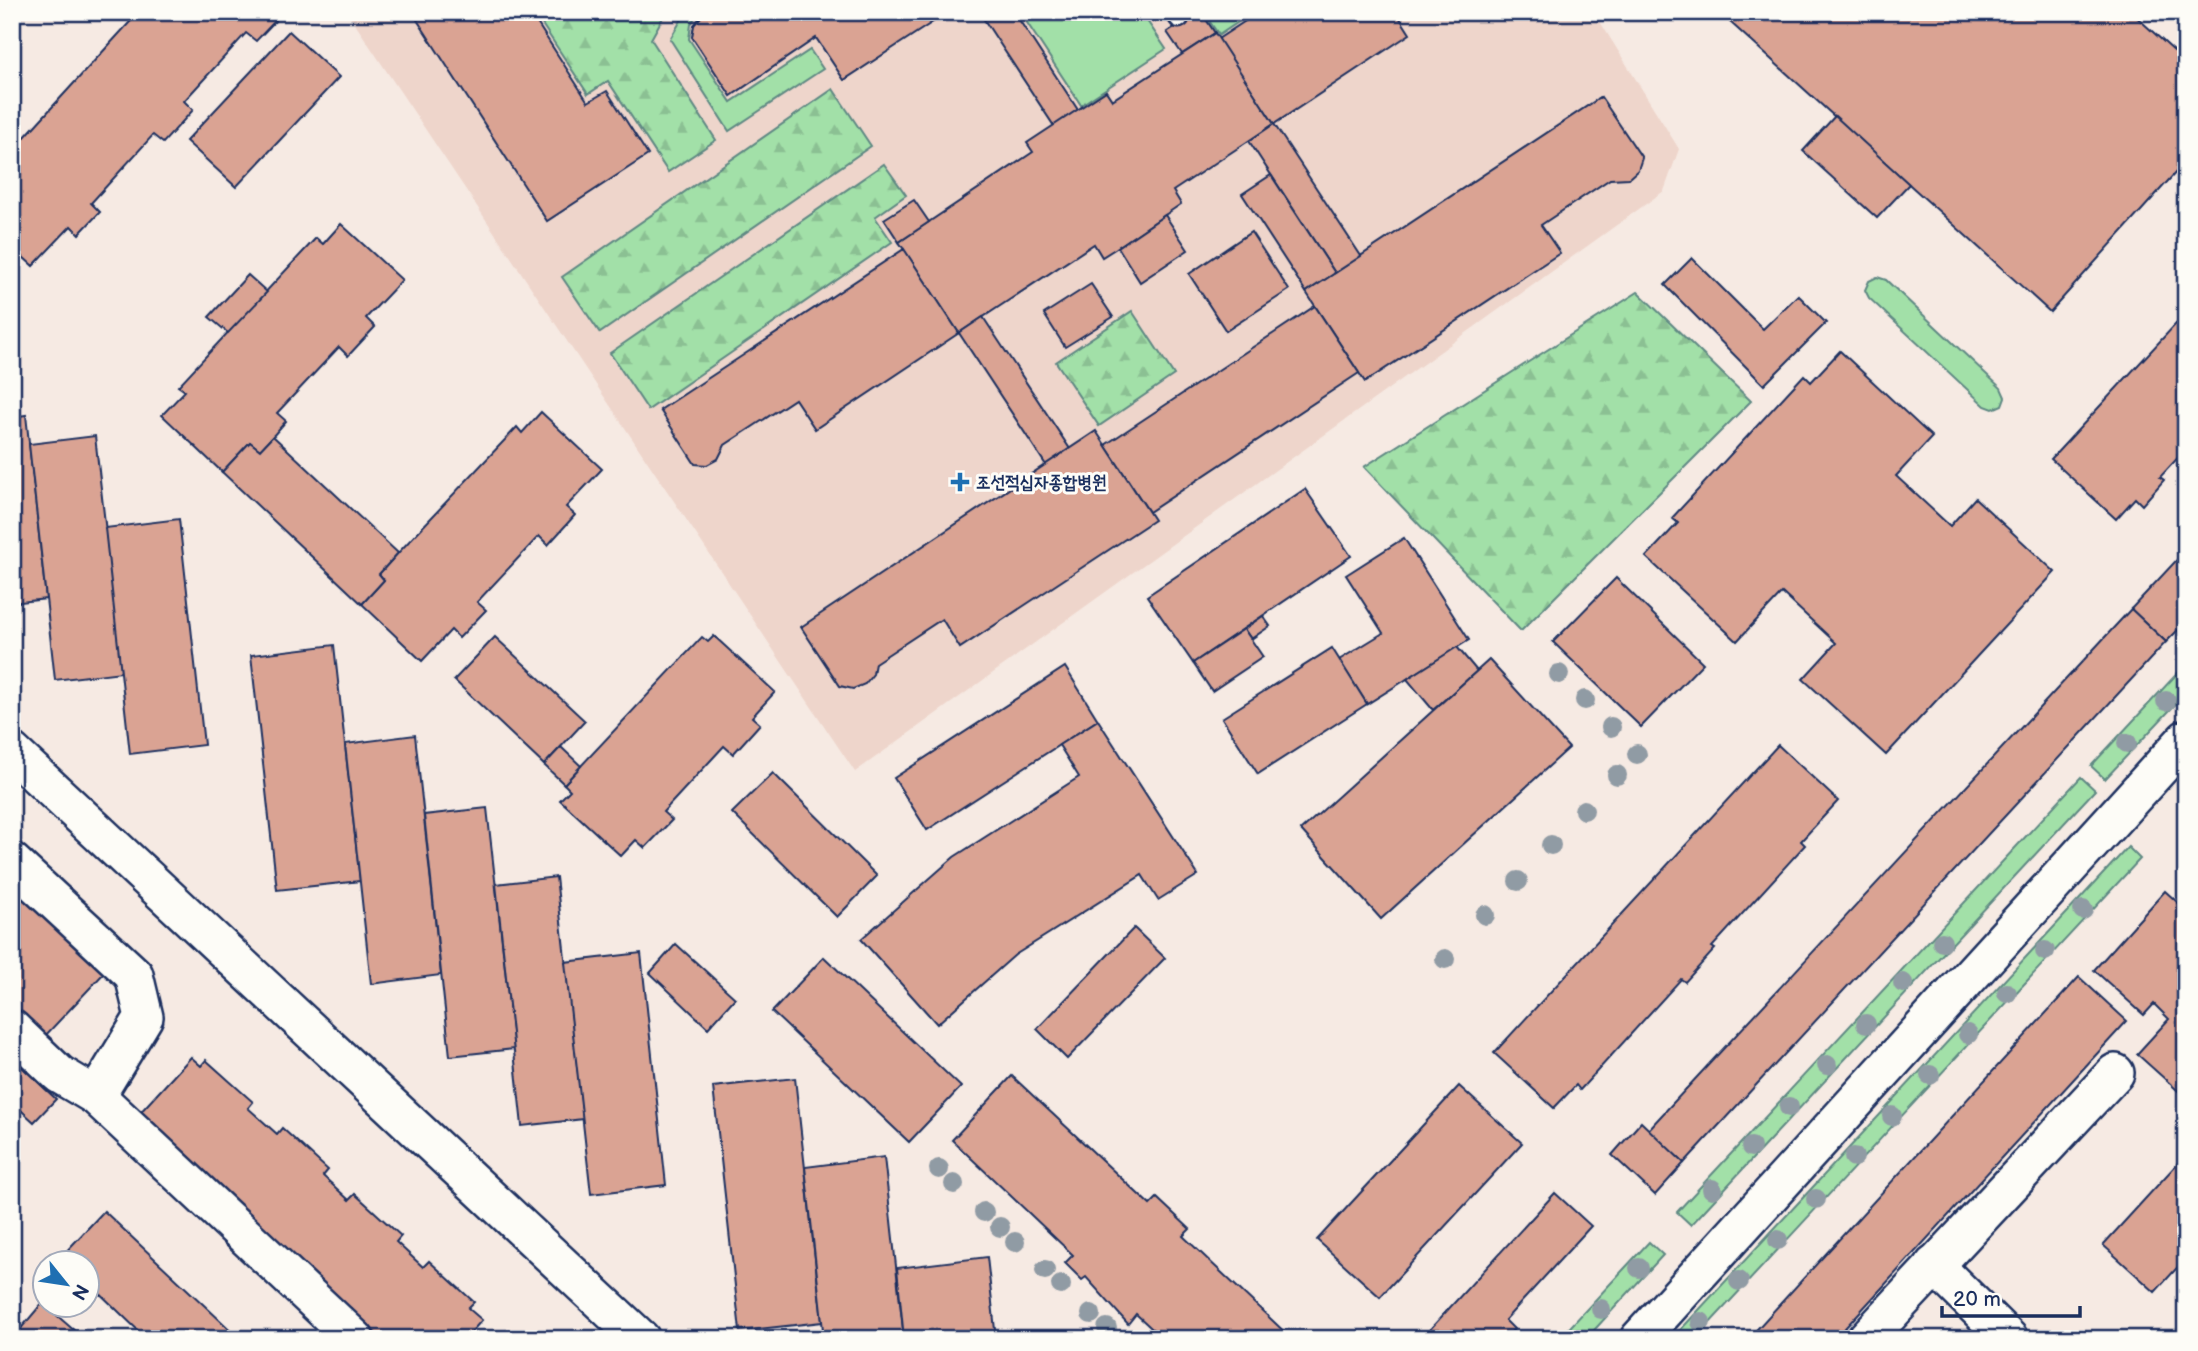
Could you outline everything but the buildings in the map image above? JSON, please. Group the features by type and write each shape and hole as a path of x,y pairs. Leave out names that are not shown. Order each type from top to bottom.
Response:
{"street":[{"path":"1639,1339 2186,740"},
{"path":"12,752 641,1339"},
{"path":"12,862 134,975 144,1017 96,1096"},
{"path":"12,1030 59,1074 96,1096 355,1339"},
{"path":"1866,1339 2115,1073"},
{"path":"1934,1265 2009,1339"}],"shaded area":[{"name":"조선적십자종합병원","path":"347,12 1594,12 1679,149 1664,191 855,772"}],"green space":[{"path":"534,12 666,12 651,39 716,140 668,172 608,81 588,94"},
{"path":"686,12 698,12 691,24 689,39 731,102 810,50 823,69 729,131 670,39"},
{"path":"1020,12 1141,12 1166,49 1081,105"},
{"path":"1203,12 1253,12 1219,35"},
{"path":"833,89 871,146 600,333 562,277"},
{"path":"884,164 906,195 875,217 892,242 648,410 610,353"},
{"path":"1877,277 1886,280 2001,388 2005,397 2002,405 1993,409 1985,406 1869,298 1865,290 1869,281"},
{"path":"1638,292 1751,401 1521,631 1364,467"},
{"path":"1132,311 1174,375 1099,426 1056,362"},
{"path":"2186,664 2186,693 2105,779 2091,766"},
{"path":"2081,777 2095,790 1691,1225 1677,1212"},
{"path":"2128,847 2140,859 1695,1339 1672,1339"},
{"path":"1649,1242 1663,1255 1586,1339 1559,1339"}],"place":[{"name":"조선적십자종합병원","path":"960,482"}]}
